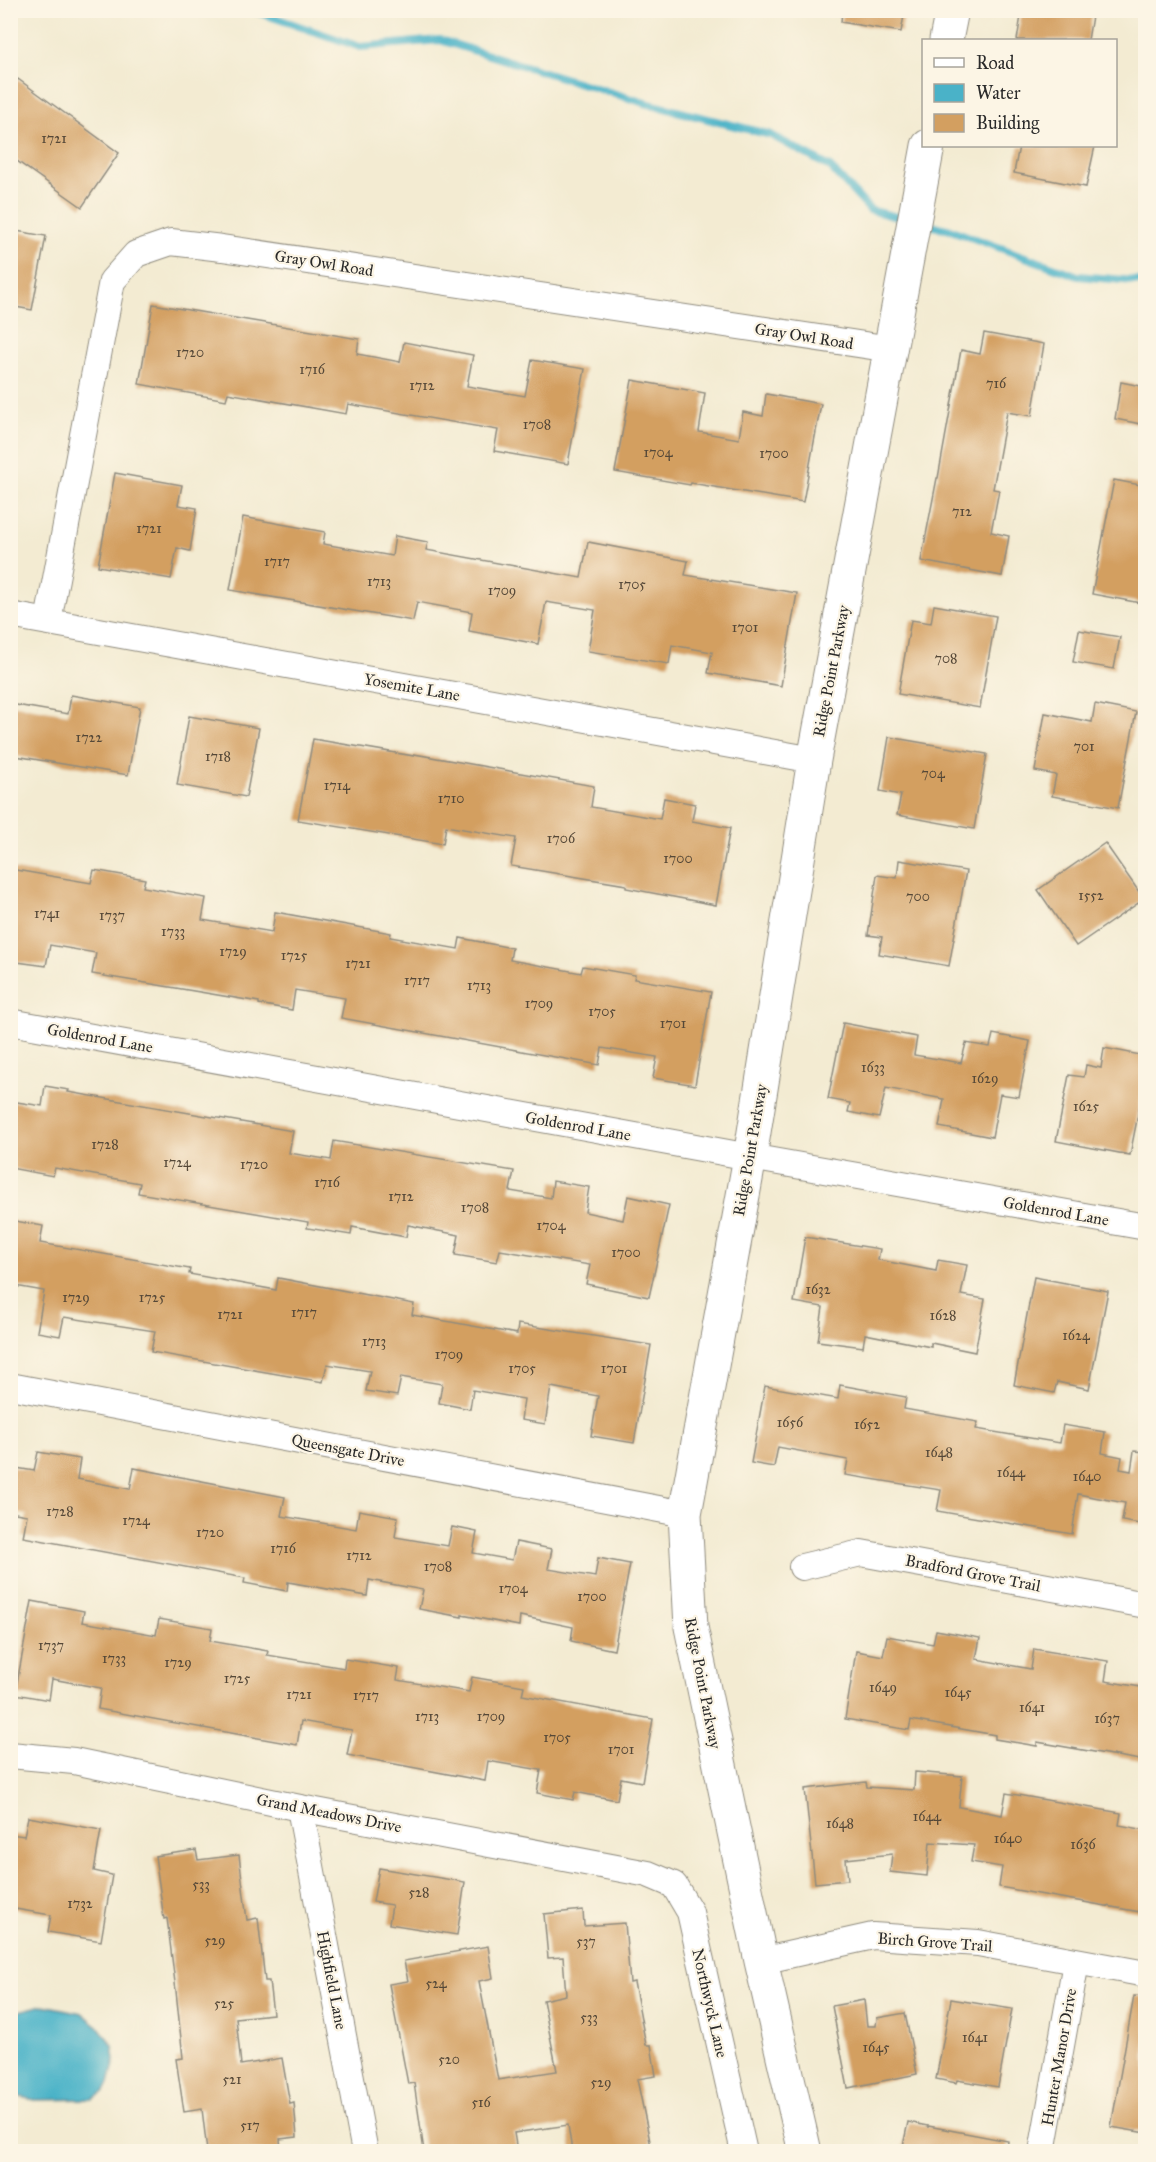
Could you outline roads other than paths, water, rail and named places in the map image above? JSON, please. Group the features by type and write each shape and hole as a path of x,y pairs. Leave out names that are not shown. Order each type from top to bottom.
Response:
{"street":[{"path":"946,39 952,10"},
{"name":"Ridge Point Parkway","path":"805,2151 761,1961 690,1627 685,1514 750,1157 814,760 926,154"},
{"name":"Gray Owl Road","path":"48,621 112,281 136,254 171,242 891,349"},
{"name":"Yosemite Lane","path":"10,615 814,760"},
{"name":"Goldenrod Lane","path":"10,1022 1146,1227"},
{"name":"Queensgate Drive","path":"10,1386 685,1514"},
{"name":"Bradford Grove Trail","path":"802,1567 861,1552 1146,1605"},
{"name":"Grand Meadows Drive","path":"10,1755 74,1761 300,1808 648,1874"},
{"name":"Highfield Lane","path":"300,1808 365,2151"},
{"name":"Northwyck Lane","path":"648,1874 674,1885 690,1912 744,2151"},
{"name":"Birch Grove Trail","path":"761,1961 873,1936 978,1942 1146,1974"},
{"name":"Hunter Manor Drive","path":"1042,2151 1076,1962"}],"water":[{"path":"43,2005 82,2013 98,2026 113,2046 115,2060 109,2083 105,2091 93,2099 35,2100 11,2095 11,2013"}],"waterway":[{"path":"252,10 360,47 440,40 645,103 771,135 830,167 870,210 909,220"},
{"path":"921,223 951,230 1078,276 1146,282"}]}
